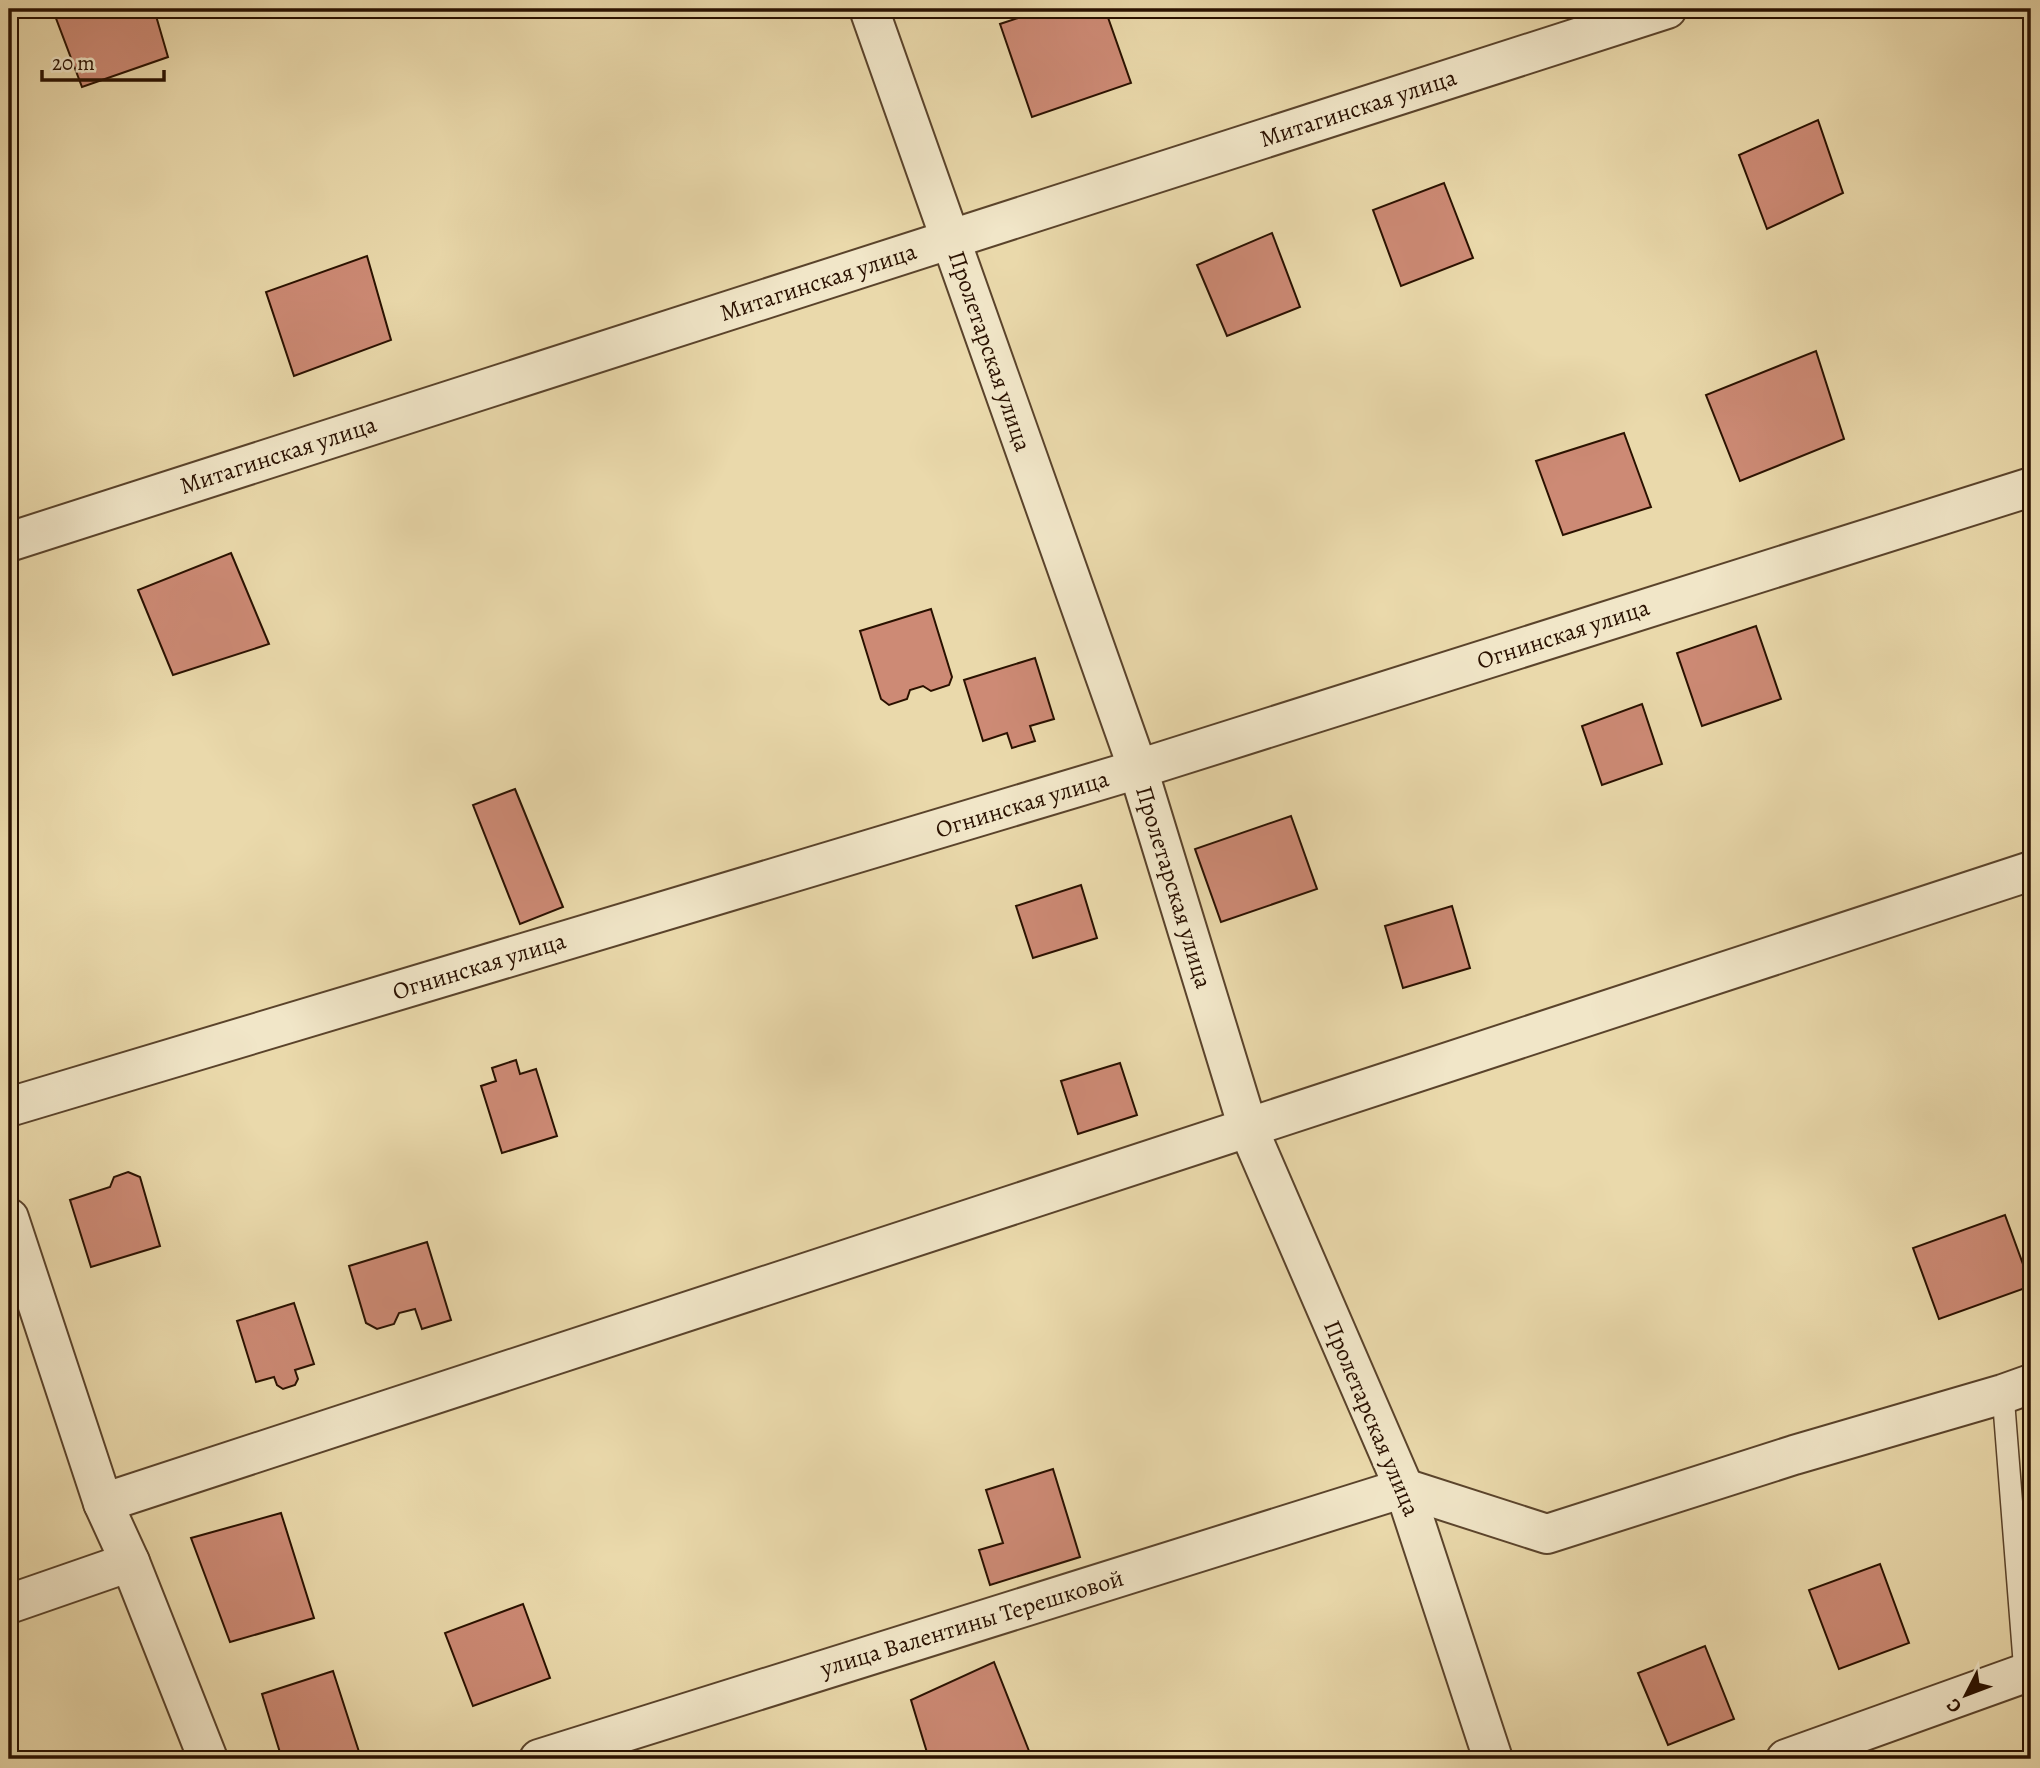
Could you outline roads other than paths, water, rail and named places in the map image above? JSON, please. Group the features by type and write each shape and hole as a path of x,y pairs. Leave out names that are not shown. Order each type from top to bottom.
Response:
{"street":[{"name":"Пролетарская улица","path":"869,9 1138,769 1248,1128 1404,1488 1493,1759"},
{"name":"Митагинская улица","path":"9,542 1667,9"},
{"name":"Огнинская улица","path":"9,1107 1138,769 2031,486"},
{"path":"103,1503 2031,871"},
{"path":"9,1218 103,1503 130,1562 208,1759"},
{"path":"1404,1488 1547,1534 1794,1455 2017,1389"},
{"name":"улица Валентины Терешковой","path":"539,1759 1404,1488"},
{"path":"9,1604 130,1562"},
{"path":"1786,1759 2028,1672"}],"lane":[{"path":"2017,1389 2028,1672"}]}
